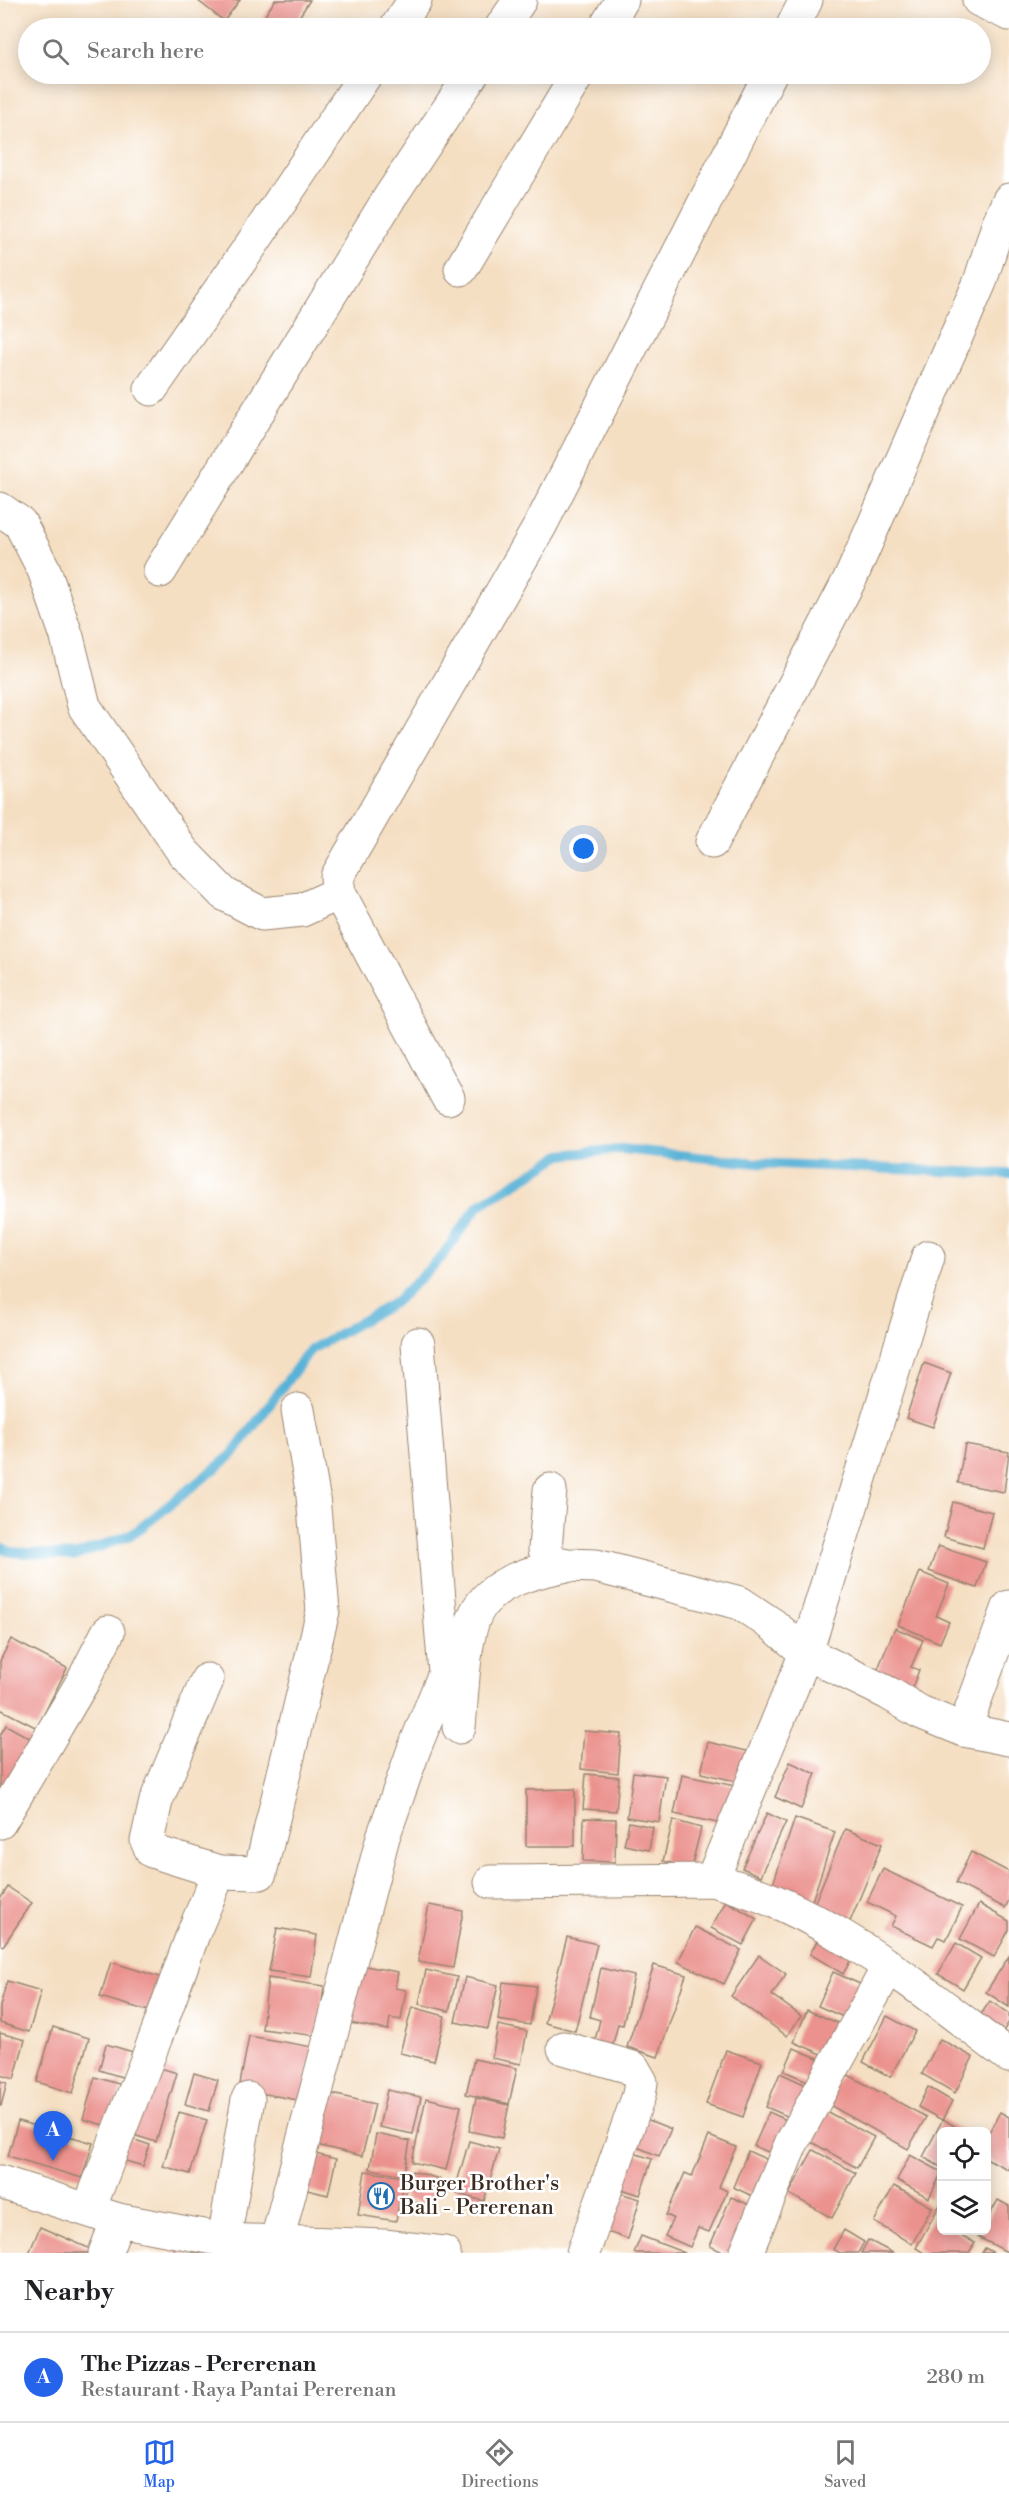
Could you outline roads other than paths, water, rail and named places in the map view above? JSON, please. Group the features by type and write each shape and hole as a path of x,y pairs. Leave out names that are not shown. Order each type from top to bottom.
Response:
{"street":[{"path":"403,18 415,0"},
{"path":"508,18 520,0"},
{"path":"611,18 622,0"},
{"path":"797,18 806,0"},
{"path":"979,0 1009,14"},
{"path":"151,389 359,84"},
{"path":"160,571 390,197 465,84"},
{"path":"461,269 572,84"},
{"path":"448,1098 339,893 337,877 540,526 765,84"},
{"path":"712,842 852,575 980,282 999,222 1009,200"},
{"path":"0,509 20,523 44,570 67,637 84,706 183,852 224,894 262,914 302,910 339,893"},
{"path":"712,1880 806,1653 928,1257"},
{"path":"252,2245 383,1837 414,1749 445,1673 418,1344"},
{"path":"207,1680 156,1801 147,1841 152,1851 219,1872 260,1873 323,1611 313,1496 298,1410"},
{"path":"550,1490 545,1549 548,1558 567,1565"},
{"path":"459,1727 469,1636 476,1614 484,1602 502,1587 520,1577 542,1569 567,1565 596,1566 740,1603 773,1625 806,1653 888,1693 920,1712 964,1730 1009,1738"},
{"path":"964,1730 1009,1607"},
{"path":"0,1822 83,1681 108,1632"},
{"path":"105,2253 104,2215 157,2034 219,1872"},
{"path":"491,1882 712,1880 733,1885 808,1917 889,1966 1009,2056"},
{"path":"746,2253 791,2144 889,1966"},
{"path":"564,2048 633,2068 641,2082 639,2095 584,2253"},
{"path":"248,2099 252,2245"},
{"path":"0,2182 63,2204 104,2215 252,2245 384,2246 444,2253"}],"waterway":[{"path":"0,1547 12,1552 75,1556 133,1534 232,1455 310,1350 394,1303 441,1258 478,1206 561,1155 621,1149 756,1163 1009,1174"}],"place":[{"name":"The Pizzas - Pererenan","path":"53,2161"},
{"name":"Burger Brother's Bali - Pererenan","path":"381,2196"}]}
